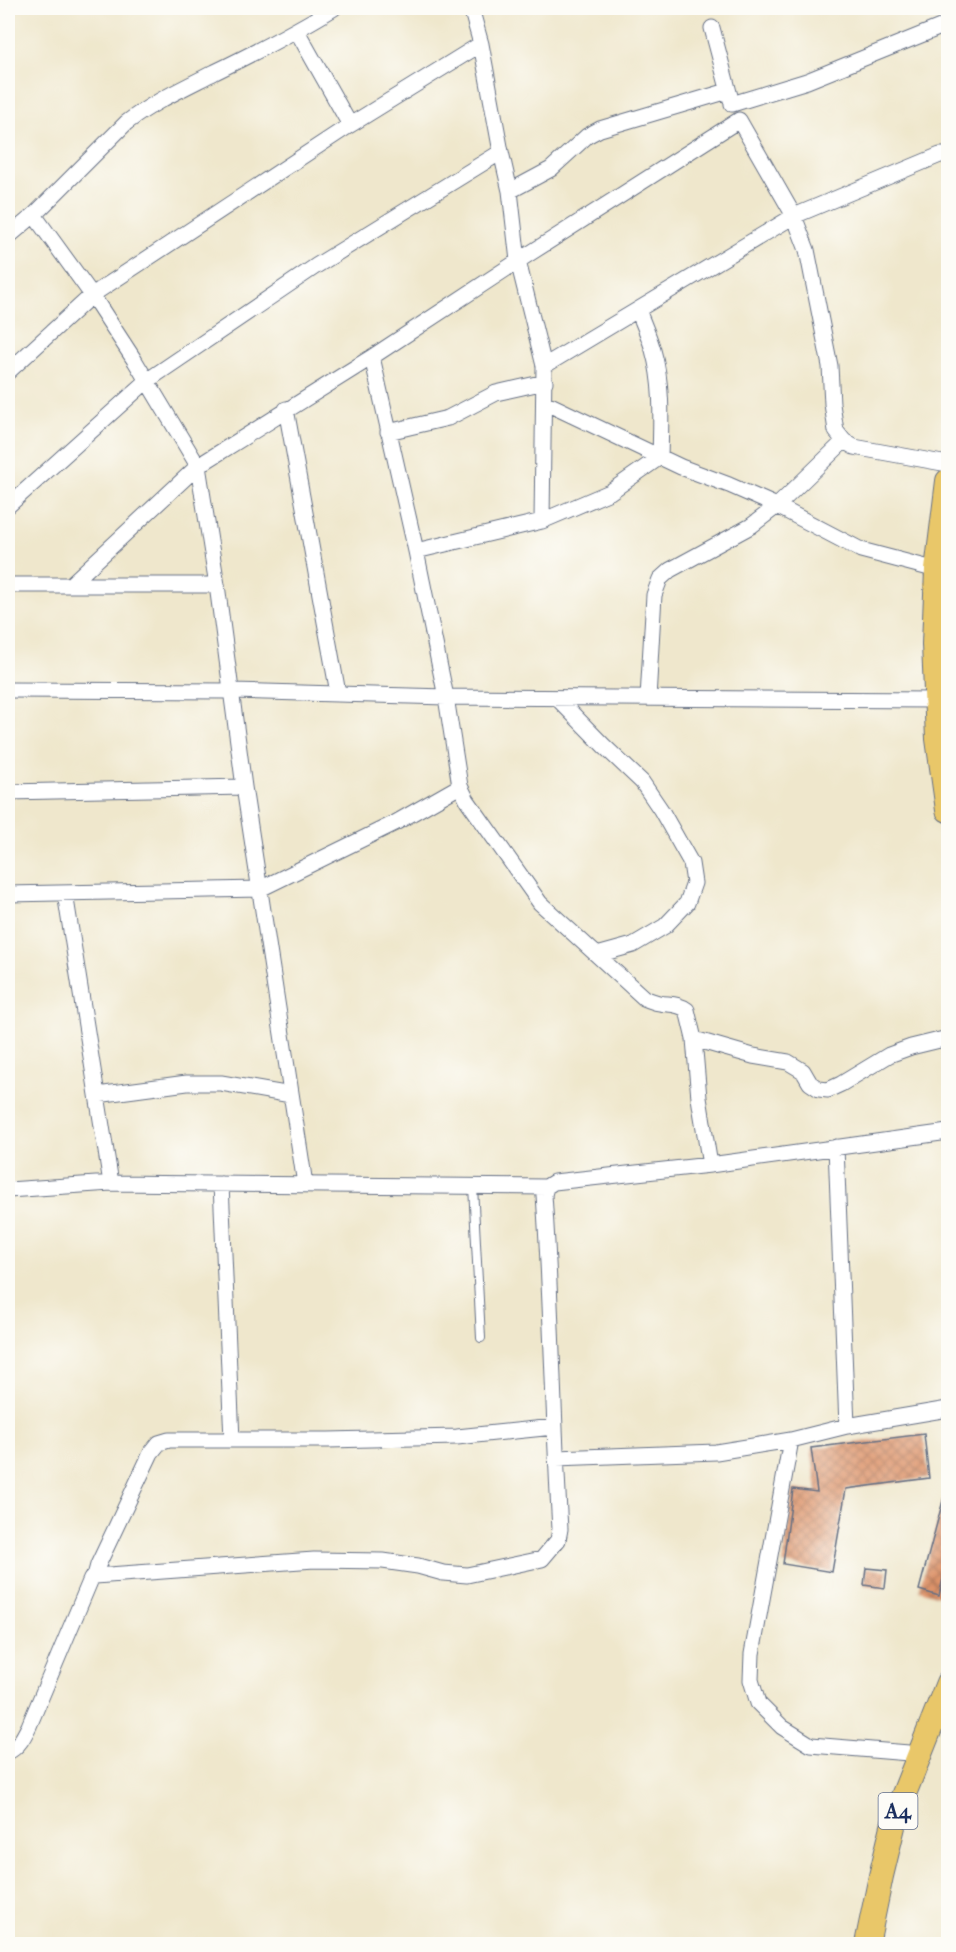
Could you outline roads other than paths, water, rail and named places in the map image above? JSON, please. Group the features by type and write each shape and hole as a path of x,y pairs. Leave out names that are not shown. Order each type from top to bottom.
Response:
{"main road":[{"path":"948,481 937,570 942,617 934,644 948,810"},
{"name":"A4","path":"867,1944 896,1814 948,1683"}],"street":[{"path":"8,237 34,215 126,123 162,99 297,31 334,8"},
{"path":"471,8 481,44 510,191 518,261 544,366 542,521"},
{"path":"510,191 551,169 587,136 600,129 807,81 948,24"},
{"path":"712,28 730,98 739,120 794,216 807,250 830,366 831,404 836,431 844,441 854,447 948,464"},
{"path":"297,31 350,124"},
{"path":"8,372 92,295 350,124 481,44"},
{"path":"70,585 198,466 372,357 739,120"},
{"path":"544,366 794,216 946,151"},
{"path":"8,506 147,380 316,266 501,152"},
{"path":"34,215 92,295 147,380 198,466 217,585 244,787 305,1184"},
{"path":"638,310 653,348 658,373 662,405 660,457"},
{"path":"372,357 446,697 460,786 467,800 540,903 644,998 658,1003 674,1004 687,1010 694,1039 699,1098 710,1165"},
{"path":"388,432 448,418 496,393 545,382"},
{"path":"544,402 660,457 777,506 861,550 937,570"},
{"path":"286,409 338,693"},
{"path":"648,698 654,595 660,579 670,570 751,526 777,506 844,441"},
{"path":"416,551 542,521 610,492 660,457"},
{"path":"8,585 217,585"},
{"path":"8,690 648,698 942,723"},
{"path":"557,698 642,782 691,863 694,883 687,903 665,926 633,945 597,955"},
{"path":"8,894 260,889 395,823 460,786"},
{"path":"8,792 244,787"},
{"path":"64,893 111,1183"},
{"path":"694,1039 753,1056 788,1062 803,1071 810,1083 819,1089 828,1090 889,1056 911,1047 948,1038"},
{"path":"97,1095 187,1083 220,1083 291,1095"},
{"path":"8,1185 111,1183 546,1187 554,1182 710,1165 948,1132"},
{"path":"836,1148 847,1426"},
{"path":"221,1184 232,1440"},
{"path":"95,1576 314,1560 383,1561 418,1566 443,1573 467,1575 542,1559 558,1540 560,1529 544,1191 546,1187"},
{"path":"556,1458 716,1452 791,1440 847,1426 948,1409"},
{"path":"8,1752 22,1740 91,1579 95,1576 98,1565 151,1453 159,1443 169,1440 457,1437 554,1427"},
{"path":"791,1440 752,1654 751,1680 758,1703 782,1728 811,1745 921,1754"}],"lane":[{"path":"473,1186 481,1338"}]}
